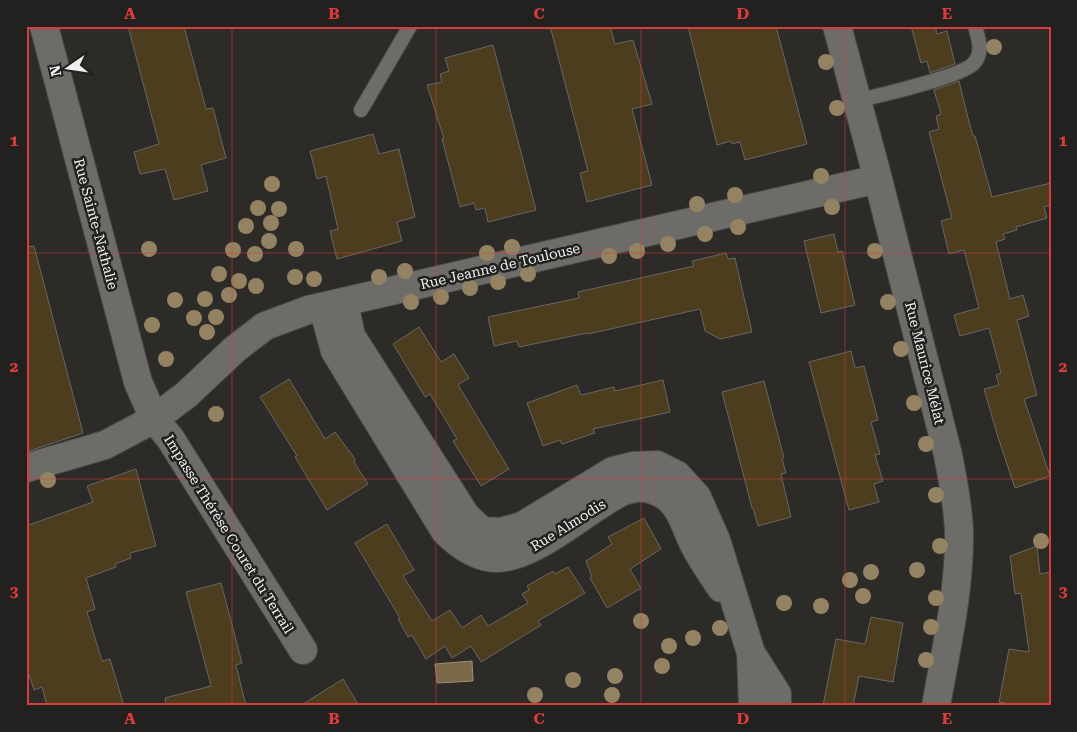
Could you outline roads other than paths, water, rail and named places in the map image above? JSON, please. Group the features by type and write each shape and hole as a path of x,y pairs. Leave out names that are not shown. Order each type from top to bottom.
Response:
{"street":[{"name":"Rue Sainte-Nathalie","path":"44,26 138,382 154,419"},
{"name":"Rue Maurice Mélat","path":"837,26 948,455 956,503 959,530 956,592 936,706"},
{"name":"Rue Jeanne de Toulouse","path":"26,468 105,445 154,419 186,395 235,349 265,326 298,313 878,179"},
{"name":"Rue Almodis","path":"334,304 351,336 466,516 482,531 501,532 522,526 613,471 633,466 657,465 677,475 697,497 716,540 751,653 777,694 777,706"},
{"name":"Impasse Thérèse Couret du Terrail","path":"154,419 170,438 303,650"},
{"name":"Rue Almodis","path":"751,653 753,706"}],"lane":[{"path":"361,110 410,26"},
{"path":"857,100 911,87 967,69 976,62 981,48 975,26"}]}
